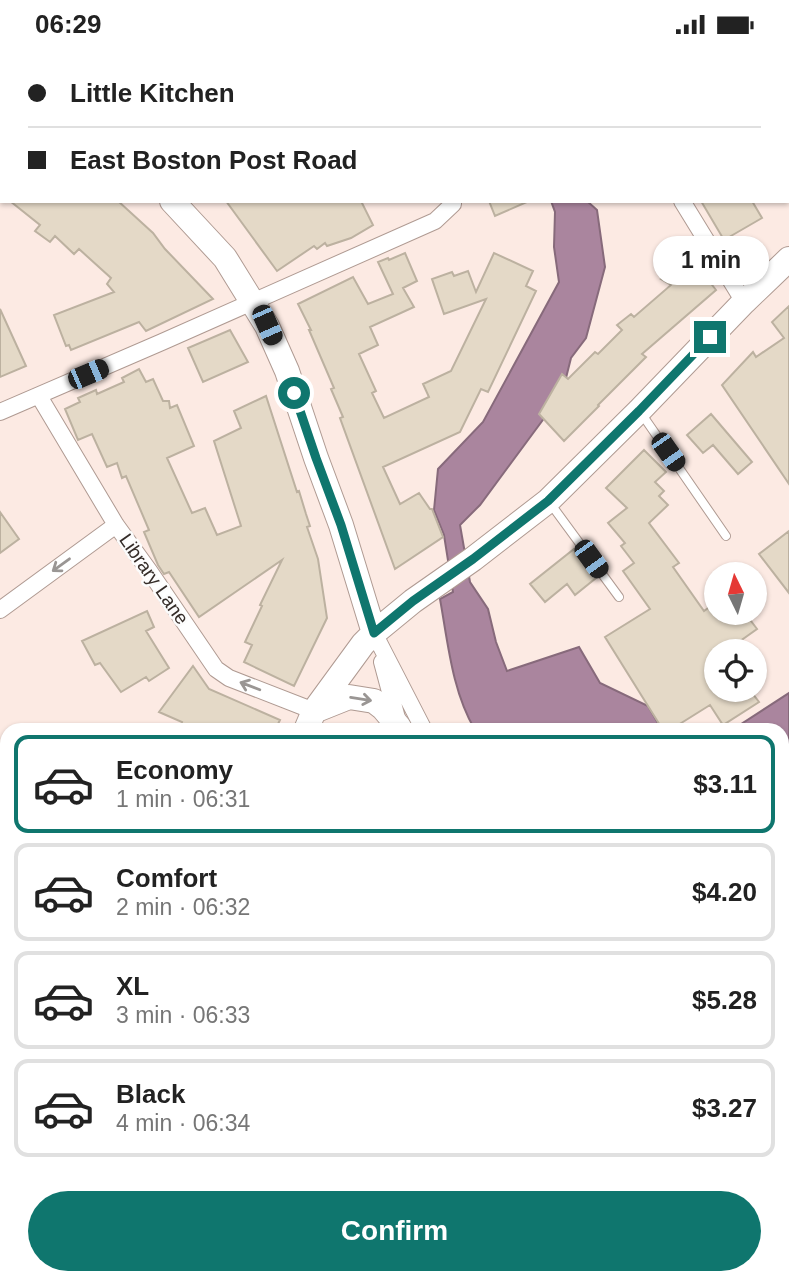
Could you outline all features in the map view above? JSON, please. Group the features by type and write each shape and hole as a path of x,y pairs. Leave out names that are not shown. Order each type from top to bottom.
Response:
{"main road":[{"path":"174,203 225,258 267,325 287,371 341,525 374,633"},
{"path":"310,721 363,644 374,633 548,501 789,259"},
{"path":"310,721 349,697 374,701 395,723"}],"street":[{"path":"0,412 435,221 453,203"},
{"path":"683,203 744,302"},
{"name":"Library Lane","path":"39,396 116,525 216,669 310,721"},
{"path":"0,610 116,525"},
{"path":"374,633 398,723"},
{"path":"374,633 420,723"}],"lane":[{"path":"639,411 726,536"},
{"path":"548,501 619,597"}],"shaded area":[{"path":"552,203 589,203 597,210 605,267 586,338 571,358 566,378 545,417 480,505 460,525 470,582 488,609 507,671 579,647 600,683 648,706 658,723 471,723 452,666 440,599 453,592 444,535 434,510 438,469 483,422 559,282 554,247 555,212"},
{"path":"789,693 789,723 743,723"}],"building":[{"path":"12,203 120,203 153,233 213,299 146,331 139,322 71,350 69,345 66,346 54,315 114,292 107,284 111,278 79,249 74,254 55,236 50,242 35,231 40,225"},
{"path":"227,203 362,203 373,225 351,238 327,246 325,243 317,249 314,246 277,271"},
{"path":"490,203 524,203 495,216"},
{"path":"702,203 753,203 762,218 724,240"},
{"path":"405,253 417,281 403,288 414,307 370,327 378,345 359,354 376,391 372,393 384,418 429,397 423,384 451,371 486,299 444,314 432,279 452,272 454,276 468,271 476,292 494,253 533,271 526,286 536,291 488,392 481,389 460,432 383,467 400,504 419,493 432,509 443,537 395,569 340,418 343,417 331,389 334,388 298,304 353,277 368,304 393,294 378,262"},
{"path":"692,259 716,290 642,354 646,357 564,441 539,414 562,374 568,379 595,352 598,354 622,330 617,325 631,314 634,317 671,285 661,279"},
{"path":"789,306 789,484 722,385 753,352 756,357 784,338 772,322"},
{"path":"0,309 26,366 0,377"},
{"path":"230,330 248,362 203,382 188,348"},
{"path":"139,369 146,382 153,379 163,401 169,401 170,408 177,405 194,446 167,458 192,513 205,508 217,535 241,526 214,441 241,428 234,411 266,396 310,526 307,527 318,559 327,618 294,686 244,662 252,645 245,642 282,560 199,617 169,572 164,574 158,565 144,532 149,530 126,476 122,478 117,463 107,467 92,434 78,440 65,409 80,402 78,398 96,390 97,394 124,382 122,378"},
{"path":"711,414 752,462 738,474 713,445 703,453 687,435"},
{"path":"644,450 666,472 655,482 664,491 659,496 668,505 649,523 679,563 673,567 704,611 704,625 754,625 757,629 743,639 704,639 704,702 759,702 726,723 722,723 710,705 681,723 659,723 605,637 650,609 623,571 634,563 621,546 625,543 608,523 627,508 606,488"},
{"path":"0,512 19,539 0,553"},
{"path":"789,531 789,593 767,562 759,554"},
{"path":"574,549 596,578 575,595 567,584 545,602 530,584"},
{"path":"147,611 154,627 146,631 169,668 149,681 146,677 121,692 100,663 95,665 82,641"},
{"path":"193,666 209,689 280,720 278,723 182,723 159,712"}],"route":[{"path":"294,393 341,525 374,633 548,501 710,337"}]}
